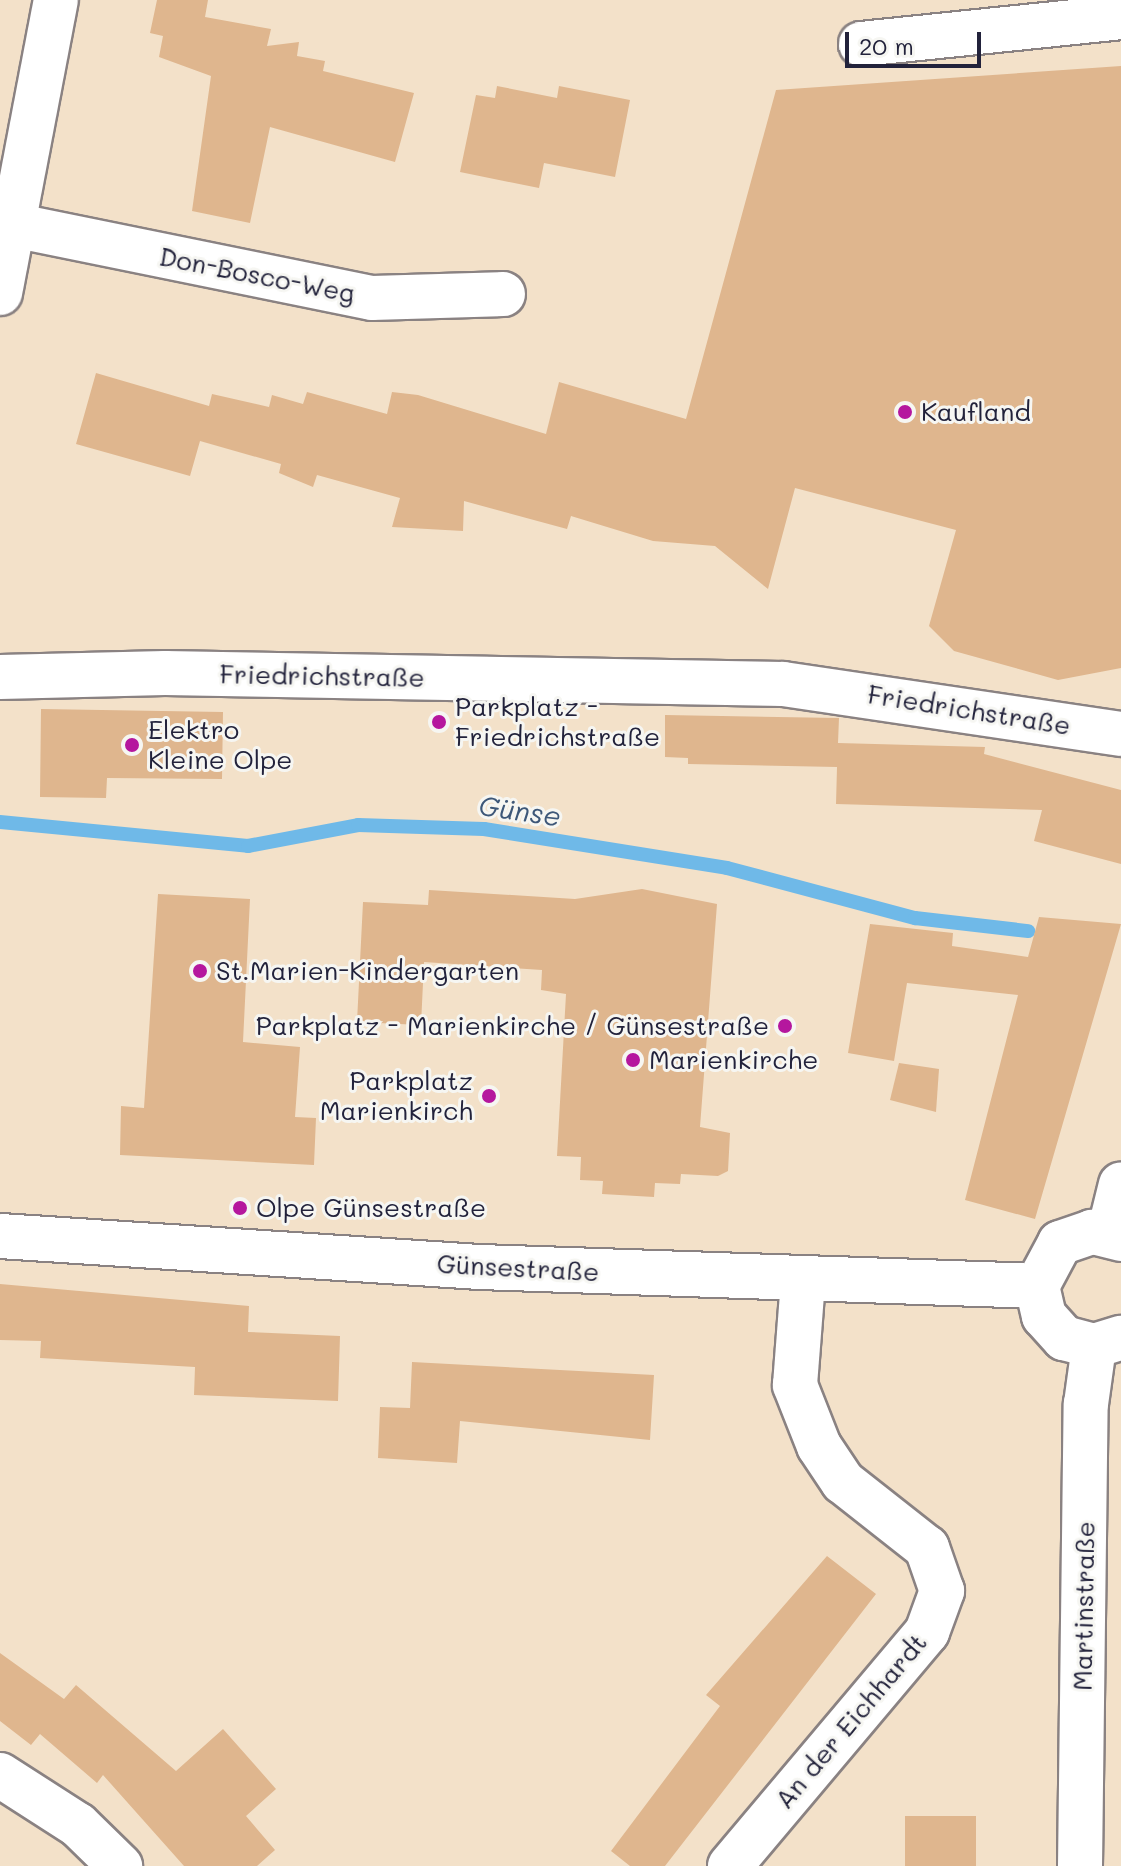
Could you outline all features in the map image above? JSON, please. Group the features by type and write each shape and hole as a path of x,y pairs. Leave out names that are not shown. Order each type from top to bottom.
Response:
{"street":[{"path":"0,293 56,0"},
{"path":"861,44 1042,11 1121,17"},
{"name":"Don-Bosco-Weg","path":"13,225 372,298 503,294"},
{"name":"Friedrichstraße","path":"0,677 165,673 783,684 1121,734"},
{"path":"1108,1342 1052,1328 1037,1286 1060,1243 1115,1236 1121,1184"},
{"name":"Günsestraße","path":"0,1236 803,1282 1037,1286"},
{"name":"An der Eichhardt","path":"730,1866 927,1632 942,1591 927,1548 843,1482 819,1446 795,1385 803,1282"},
{"name":"Martinstraße","path":"1080,1866 1086,1404 1108,1342"},
{"path":"0,1775 78,1825 120,1866"}],"building":[{"path":"157,0 208,0 205,17 271,29 267,46 299,42 297,56 325,61 323,71 414,93 395,162 270,127 250,223 192,211 211,76 159,57 163,36 150,33"},
{"name":"Kaufland","path":"1121,66 1121,668 1058,680 954,651 929,626 956,530 795,488 768,589 715,546 653,541 571,516 567,529 464,501 463,531 392,527 400,498 317,475 313,487 279,473 281,464 200,441 190,476 76,444 96,373 209,406 212,394 269,407 272,395 303,404 307,392 387,414 392,392 418,395 546,434 559,382 686,419 776,90"},
{"path":"497,86 557,98 559,86 630,100 615,177 544,163 539,188 460,172 476,95 495,98"},
{"name":"Elektro Kleine Olpe","path":"41,709 223,712 222,779 107,778 106,798 40,797"},
{"path":"665,715 839,718 838,743 985,747 984,754 1121,790 1121,864 1034,841 1042,810 836,804 837,767 688,764 688,758 665,757"},
{"name":"Marienkirche","path":"642,889 717,904 700,1127 730,1133 728,1171 718,1176 681,1174 680,1184 655,1183 654,1197 602,1194 603,1181 580,1180 581,1157 557,1156 566,994 541,990 542,970 424,962 421,1025 357,1022 363,902 428,905 429,890 575,899"},
{"name":"St.Marien-Kindergarten","path":"158,894 250,899 243,1042 300,1047 295,1117 316,1118 314,1165 120,1155 121,1106 144,1108"},
{"path":"1039,917 1121,924 1035,1219 965,1200 1018,995 907,983 894,1061 848,1053 870,924 953,933 952,946 1028,957"},
{"path":"899,1063 939,1069 936,1112 890,1100"},
{"path":"0,1284 249,1306 248,1332 340,1336 338,1401 194,1395 195,1367 40,1358 41,1341 0,1340"},
{"path":"412,1362 654,1375 650,1440 460,1421 457,1463 378,1458 380,1407 410,1408"},
{"path":"827,1556 876,1594 665,1866 630,1866 611,1851 720,1706 706,1695"},
{"path":"0,1653 64,1699 76,1685 176,1771 223,1729 276,1789 246,1816 275,1850 257,1866 184,1866 103,1775 97,1783 40,1734 31,1745 0,1721"},
{"path":"905,1816 976,1816 976,1866 905,1866"}],"waterway":[{"name":"Günse","path":"0,822 248,846 358,825 484,829 727,868 915,918 1028,931"}],"place":[{"name":"Kaufland","path":"905,412"},
{"name":"Parkplatz - Friedrichstraße","path":"439,722"},
{"name":"Elektro Kleine Olpe","path":"132,745"},
{"name":"St.Marien-Kindergarten","path":"200,971"},
{"name":"Parkplatz - Marienkirche / Günsestraße","path":"785,1026"},
{"name":"Marienkirche","path":"633,1060"},
{"name":"Parkplatz Marienkirch","path":"489,1096"},
{"name":"Olpe Günsestraße","path":"240,1208"}]}
